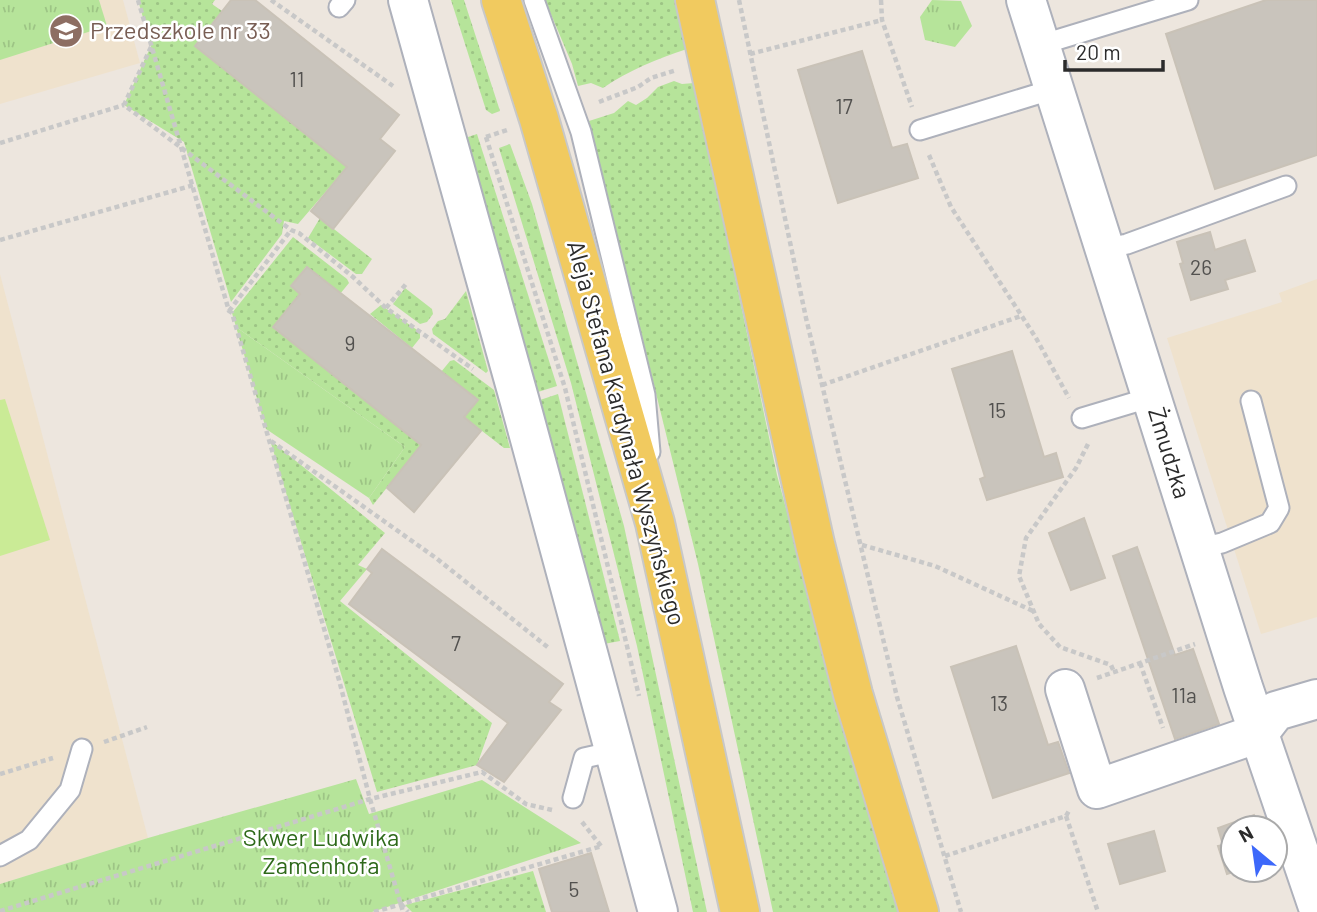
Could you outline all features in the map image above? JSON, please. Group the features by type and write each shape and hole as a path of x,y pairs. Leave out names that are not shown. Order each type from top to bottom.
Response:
{"main road":[{"name":"Aleja Stefana Kardynała Wyszyńskiego","path":"501,0 539,120 655,523 740,912"},
{"path":"695,0 814,544 853,694 919,912"}],"street":[{"path":"408,0 658,912"},
{"name":"Żmudzka","path":"1026,0 1199,548 1317,904"},
{"path":"1065,689 1097,789 1259,733 1276,711 1317,699"}],"lane":[{"path":"534,0 581,132 642,383 655,523"},
{"path":"1040,45 1188,0"},
{"path":"920,130 1054,89"},
{"path":"1105,249 1127,244 1286,186"},
{"path":"1082,418 1152,397"},
{"path":"1199,548 1222,543 1270,523 1279,508 1251,401"},
{"path":"0,856 29,840 70,790 82,749"},
{"path":"574,807 584,758 615,751"}],"path":[{"path":"138,0 229,312 232,313 270,440 403,912"},
{"path":"271,0 394,87"},
{"path":"739,0 822,385 898,697 961,912"},
{"path":"881,0 882,20 920,130 951,207 1036,338 1059,383 1082,418 1089,442 1076,468 1026,538 1018,576 1039,624 1060,647 1111,665 1114,672"},
{"path":"751,54 882,20"},
{"path":"0,143 124,105 151,46"},
{"path":"593,103 638,87 651,78 690,66"},
{"path":"124,105 291,230 299,233 353,276 386,308 474,369"},
{"path":"507,130 486,137 565,388 640,700"},
{"path":"0,240 194,185"},
{"path":"229,312 291,230"},
{"path":"386,308 406,284"},
{"path":"822,385 1021,316"},
{"path":"520,402 565,388"},
{"path":"270,440 436,558 564,660 629,647"},
{"path":"861,545 935,566 1033,611"},
{"path":"1140,663 1167,738"},
{"path":"0,911 370,799 482,772 526,804 552,810"},
{"path":"374,912 601,846 574,807"},
{"path":"1066,816 1098,912"},
{"path":"400,904 408,912"}],"shaded area":[{"name":"Przedszkole nr 33","path":"0,0 123,0 140,63 0,104"},
{"path":"0,274 148,838 0,884"},
{"path":"1317,279 1317,617 1261,634 1167,338 1282,302 1279,293"}],"green space":[{"path":"0,0 99,0 107,26 0,60"},
{"path":"138,0 215,0 212,4 222,11 195,46 347,167 298,224 284,221 282,234 231,302 184,142 124,105 151,46"},
{"path":"451,0 464,0 500,111 492,114 486,110"},
{"path":"545,0 676,0 687,49 643,66 603,88 591,83 578,86 572,64"},
{"path":"932,0 961,1 972,26 955,47 925,40 920,17"},
{"path":"674,81 682,84 694,83 777,475 840,709 901,912 773,912 698,564 589,121 614,113 628,101 636,105 658,87"},
{"path":"477,134 557,386 538,392 465,138"},
{"path":"510,144 532,204 624,526 707,912 693,912 637,646 571,383 499,148"},
{"path":"320,218 372,259 362,274 356,274 308,238"},
{"path":"293,237 349,283 340,294 306,267 291,286 300,294 273,327 421,445 373,505 369,498 405,447 236,327 232,313"},
{"path":"405,288 432,309 433,314 427,322 420,324 393,304"},
{"path":"466,291 488,371 486,373 433,334 432,329 438,321 445,319"},
{"path":"381,305 420,332 420,338 412,348 370,314"},
{"path":"236,327 405,447 369,498 266,429"},
{"path":"454,360 494,390 510,448 504,448 464,417 477,400 441,372"},
{"path":"558,394 620,641 604,644 540,400"},
{"path":"5,399 50,540 0,556 0,400"},
{"path":"270,440 385,533 358,565 367,569 340,601 492,723 477,765 377,792"},
{"name":"Skwer Ludwika Zamenhofa","path":"356,779 369,814 482,780 581,843 372,912 0,912 0,884 148,838"},
{"path":"533,871 546,912 412,912 405,905"}],"building":[{"path":"231,0 255,0 399,115 380,139 395,151 333,229 311,211 347,167 195,46"},
{"path":"1266,0 1317,0 1317,155 1215,189 1166,34"},
{"path":"862,51 892,148 907,144 918,178 838,203 798,70"},
{"path":"1210,232 1215,250 1245,240 1255,271 1225,280 1228,289 1191,300 1180,264 1183,263 1177,242"},
{"path":"307,267 478,400 464,417 481,431 414,512 387,488 421,445 273,327 300,294 291,286"},
{"path":"1012,351 1044,457 1056,453 1063,477 987,500 980,479 985,477 952,369"},
{"path":"1084,518 1105,578 1071,590 1049,533"},
{"path":"1137,547 1175,655 1193,649 1219,724 1175,739 1113,556"},
{"path":"382,549 563,684 549,702 561,710 504,782 477,765 508,723 349,604 372,573 367,569"},
{"path":"1016,646 1048,745 1058,742 1069,773 993,798 951,667"},
{"path":"1154,831 1165,871 1120,884 1108,844"},
{"path":"591,853 609,912 552,912 539,869"}],"place":[{"name":"Przedszkole nr 33","path":"66,31"}]}
